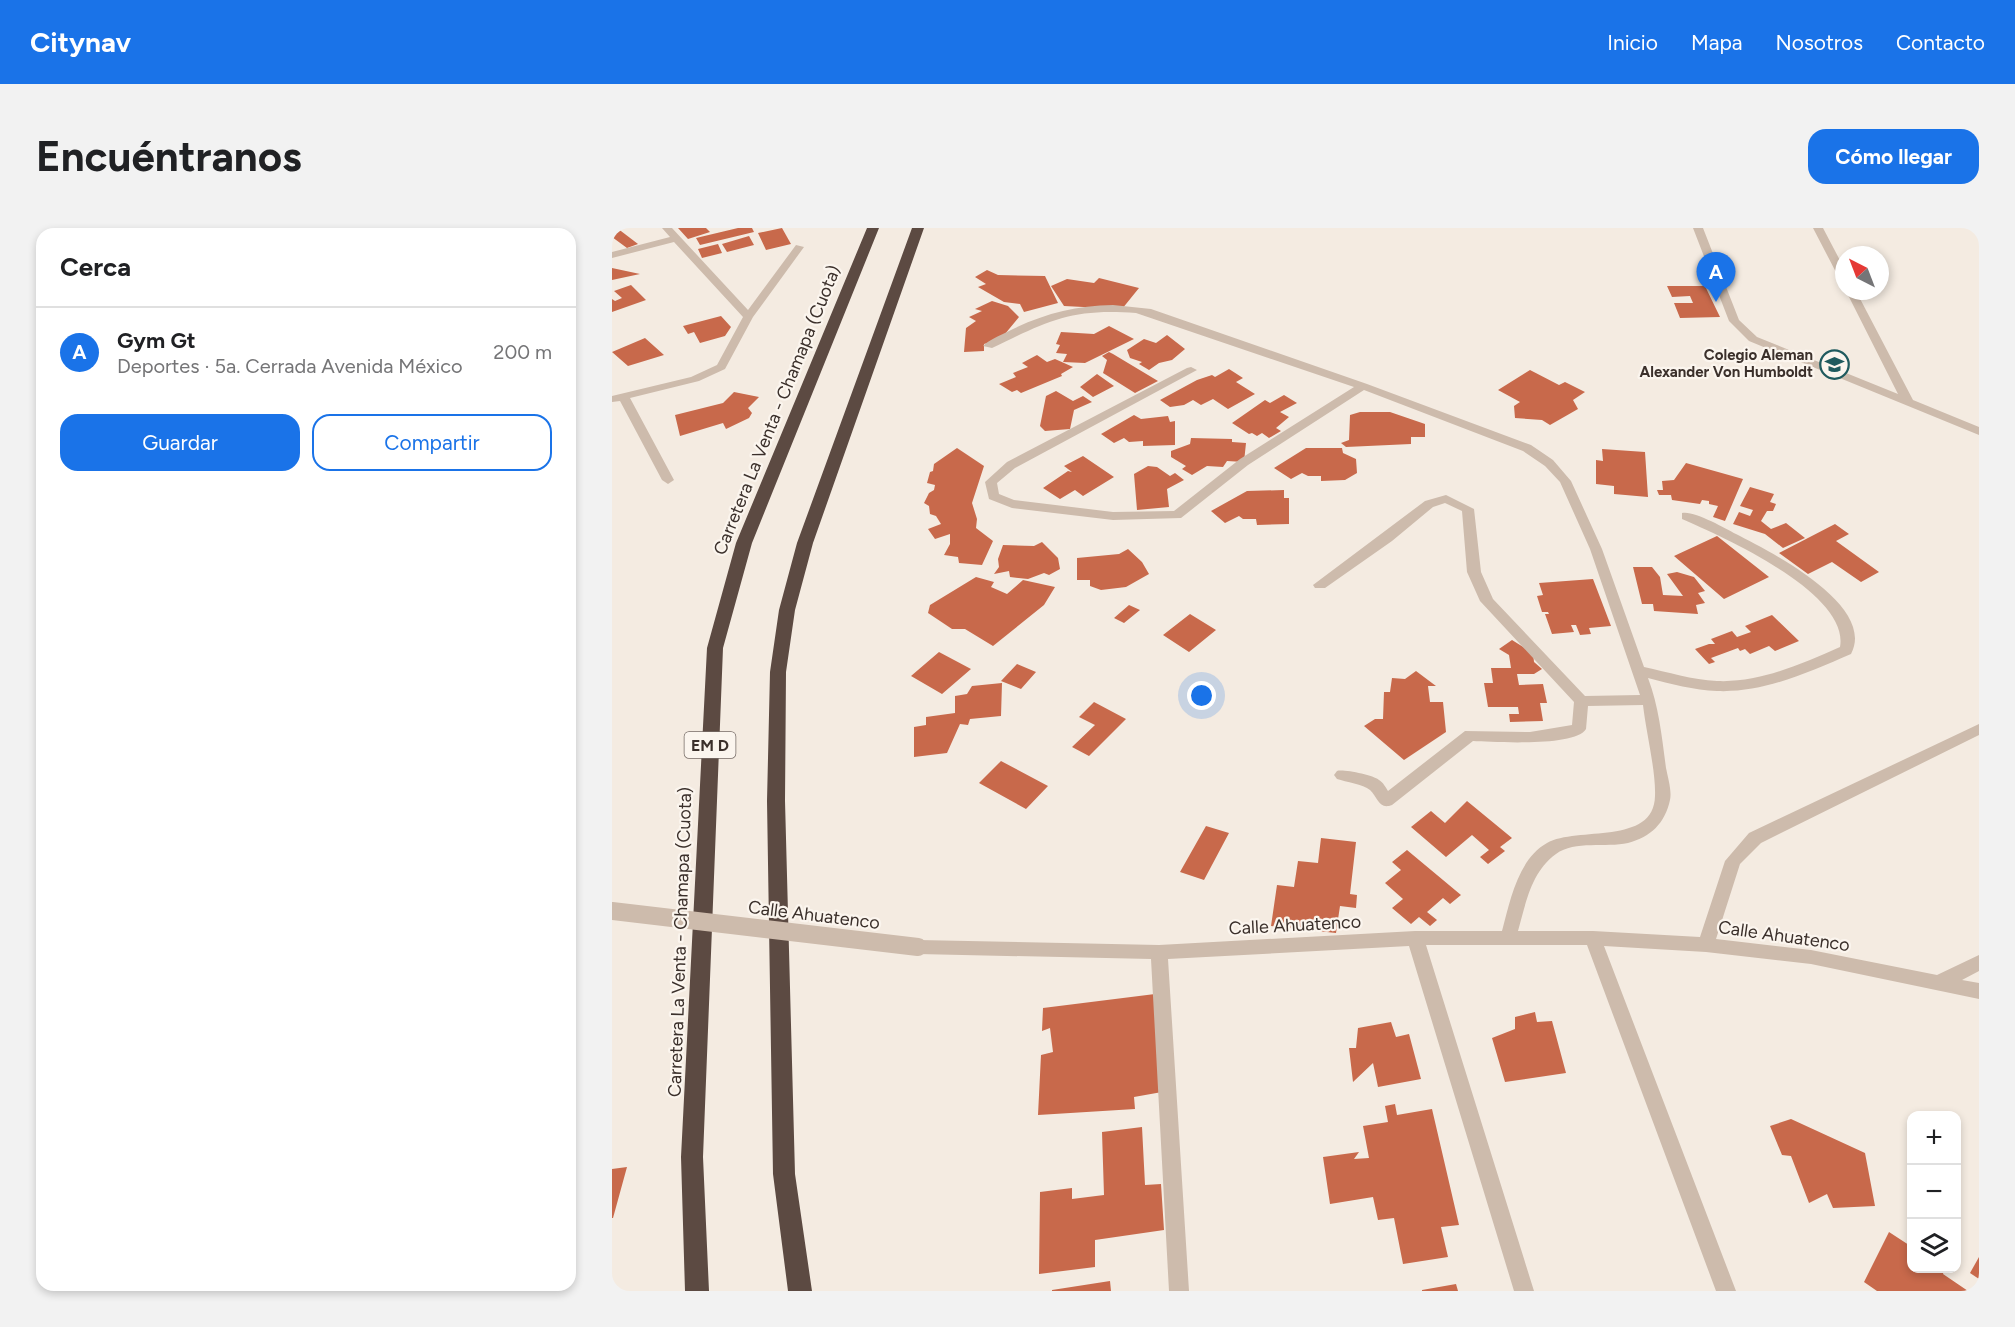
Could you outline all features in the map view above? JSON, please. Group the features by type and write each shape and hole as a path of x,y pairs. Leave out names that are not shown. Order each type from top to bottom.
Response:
{"highway":[{"name":"Carretera La Venta - Chamapa (Cuota)","path":"696,1291 692,1156 715,648 744,543 873,228"},
{"path":"800,1291 784,1174 777,813 778,672 787,610 805,543 918,228"}],"street":[{"path":"667,228 748,317"},
{"path":"1698,228 1734,321 1754,339 1979,430"},
{"path":"1818,228 1835,261"},
{"path":"612,255 677,238"},
{"path":"668,480 617,397 695,379 721,367 748,317 799,247"},
{"path":"1856,300 1908,402"},
{"path":"988,346 1054,315 1133,309 1147,311 1363,386 1527,448 1549,463 1564,481 1596,549 1640,671 1649,700 1663,798 1654,825 1637,834 1572,841 1550,849 1538,860 1525,882 1508,938"},
{"path":"1191,370 1011,465 991,482 993,496 1012,504 1113,516 1176,514 1244,462 1363,386"},
{"path":"1320,585 1430,504 1446,499 1457,502 1468,509 1474,572 1487,601 1581,701 1579,729 1530,738 1470,735 1387,801 1374,784 1342,775"},
{"path":"1640,671 1686,682 1720,686 1772,678 1846,650 1847,626 1834,605 1803,579 1723,531 1686,516"},
{"path":"1581,701 1649,700"},
{"path":"1706,945 1734,861 1755,838 1978,729"},
{"name":"Calle Ahuatenco","path":"612,911 918,947 1159,952 1415,938 1593,938 1706,945 1811,957 1979,991"},
{"path":"1415,938 1524,1291"},
{"path":"1593,938 1726,1291"},
{"path":"1159,952 1179,1291"},
{"path":"1940,982 1979,963"}],"building":[{"path":"612,228 617,228 638,244 627,248 612,237"},
{"path":"678,228 706,228 710,232 688,239"},
{"path":"738,228 752,228 754,232 700,245 696,238"},
{"path":"782,228 791,244 766,250 758,233"},
{"path":"749,236 754,245 727,252 722,244"},
{"path":"718,244 722,253 702,258 698,249"},
{"path":"612,268 640,274 612,280"},
{"path":"987,270 998,275 1045,276 1058,303 1024,312 1020,304 1004,302 978,287 986,284 975,277"},
{"path":"1099,278 1139,288 1122,309 1064,306 1051,286 1067,279 1094,283"},
{"path":"631,285 646,300 612,312 612,299 615,301 622,298 614,291"},
{"path":"1667,286 1705,286 1720,317 1680,318 1674,303 1693,303 1690,296 1672,297"},
{"path":"992,301 1008,306 1019,317 1000,340 984,344 984,351 964,352 966,328 976,321 969,317 982,311 975,309"},
{"path":"721,316 731,327 725,336 700,343 694,332 688,334 683,326"},
{"path":"1109,326 1134,339 1085,363 1063,362 1067,354 1056,353 1060,345 1056,344 1061,332 1094,334"},
{"path":"1167,335 1185,349 1172,360 1159,363 1149,370 1139,364 1142,362 1130,358 1127,350 1144,339 1156,343"},
{"path":"645,338 664,355 628,366 612,352"},
{"path":"1109,352 1158,381 1135,393 1103,373 1107,360 1102,356"},
{"path":"1037,355 1047,362 1055,359 1073,367 1061,374 1062,376 1021,393 1017,390 1012,392 999,384 1016,377 1013,373 1028,367 1022,363"},
{"path":"1229,369 1243,378 1236,382 1255,394 1228,409 1213,399 1201,405 1193,400 1184,405 1170,407 1160,400 1197,380 1212,375 1215,377"},
{"path":"1530,370 1559,385 1565,382 1585,392 1573,400 1578,409 1550,425 1542,420 1515,418 1514,406 1520,402 1498,390"},
{"path":"1097,374 1114,386 1093,397 1080,387"},
{"path":"1056,391 1073,401 1083,396 1092,402 1074,410 1070,429 1045,431 1040,426 1046,396"},
{"path":"734,392 759,397 748,408 752,413 749,418 726,429 723,423 680,436 675,415 723,403"},
{"path":"1284,395 1297,403 1280,412 1289,417 1276,428 1281,431 1269,438 1262,433 1257,436 1249,434 1232,423 1265,400 1270,403"},
{"path":"1360,412 1390,412 1425,424 1425,437 1411,437 1411,444 1346,447 1341,443 1349,440 1350,415"},
{"path":"1134,415 1141,419 1168,416 1170,422 1175,421 1175,445 1143,446 1143,441 1129,442 1124,438 1114,443 1101,434"},
{"path":"1191,438 1232,439 1232,442 1246,443 1244,462 1227,461 1223,467 1207,466 1192,475 1182,469 1186,466 1171,457 1171,451 1190,444"},
{"path":"957,448 984,466 972,503 977,519 976,528 993,541 982,565 959,563 958,557 944,555 950,544 950,534 935,539 928,529 941,524 936,516 930,514 929,506 924,503 935,485 927,483 930,472 933,471 934,464"},
{"path":"1306,448 1342,448 1343,453 1356,459 1357,473 1345,480 1321,481 1321,476 1308,476 1302,473 1291,479 1274,468"},
{"path":"1602,449 1645,452 1648,497 1614,494 1614,486 1596,484 1596,460 1603,461"},
{"path":"1083,456 1114,477 1083,496 1075,490 1060,499 1043,488 1068,471 1072,472 1064,466"},
{"path":"1686,463 1743,479 1725,521 1713,517 1718,506 1709,504 1709,501 1702,500 1700,504 1672,500 1671,495 1659,495 1657,490 1663,490 1662,481 1674,480"},
{"path":"1148,466 1157,467 1170,476 1175,473 1184,480 1167,489 1169,507 1137,510 1134,474"},
{"path":"1750,487 1774,494 1770,502 1776,504 1773,511 1767,511 1761,521 1771,529 1786,523 1805,538 1783,548 1765,534 1733,524 1739,512 1750,516 1753,510 1740,506"},
{"path":"1284,490 1284,498 1289,498 1289,524 1257,525 1256,519 1243,519 1239,516 1225,523 1211,511 1247,491"},
{"path":"1835,524 1849,534 1836,541 1879,572 1861,582 1832,562 1808,574 1779,553"},
{"path":"1717,536 1769,577 1724,599 1674,556"},
{"path":"1042,542 1058,558 1060,569 1049,575 1044,573 1028,579 1010,577 1009,571 994,574 999,567 998,559 1003,545 1034,546"},
{"path":"1128,549 1142,562 1149,574 1126,587 1101,590 1090,586 1090,580 1077,580 1077,558 1119,554"},
{"path":"1633,567 1652,567 1660,577 1663,595 1683,596 1667,574 1677,572 1694,577 1705,591 1698,593 1705,603 1696,605 1698,614 1654,611 1653,604 1642,604"},
{"path":"976,577 994,582 991,587 1007,594 1023,580 1055,587 1044,605 993,646 965,629 952,629 928,613 930,605"},
{"path":"1593,579 1611,626 1589,628 1591,634 1580,635 1576,625 1571,625 1574,632 1552,634 1545,614 1549,614 1542,612 1537,596 1543,595 1539,583"},
{"path":"1129,605 1140,610 1124,623 1114,618"},
{"path":"1190,614 1216,630 1189,652 1163,635"},
{"path":"1772,615 1799,641 1775,651 1769,646 1750,654 1745,649 1740,651 1738,648 1711,658 1715,662 1709,664 1695,649 1715,644 1711,639 1732,631 1737,637 1751,632 1745,626"},
{"path":"1512,640 1533,653 1534,662 1542,669 1534,674 1517,674 1519,685 1543,684 1547,703 1540,703 1543,721 1510,722 1509,714 1519,714 1518,707 1488,707 1484,683 1493,683 1491,668 1511,668 1509,655 1499,649"},
{"path":"939,652 971,669 942,694 911,676"},
{"path":"1017,664 1036,672 1021,689 1001,681"},
{"path":"1416,671 1436,686 1428,686 1430,702 1443,702 1446,732 1404,760 1364,726 1375,719 1383,719 1384,692 1390,692 1392,678 1405,679"},
{"path":"1002,683 1001,716 970,719 968,725 960,724 947,753 914,757 914,727 926,725 926,717 955,713 955,696 967,694 972,686"},
{"path":"1094,702 1126,719 1089,756 1072,747 1095,725 1079,717"},
{"path":"1001,761 1048,786 1026,809 979,783"},
{"path":"1467,801 1512,838 1500,847 1505,851 1488,864 1480,857 1489,850 1472,835 1446,857 1411,827 1431,811 1445,823"},
{"path":"1206,826 1229,833 1204,880 1180,872"},
{"path":"1321,838 1356,842 1350,894 1357,895 1356,908 1340,906 1336,933 1271,926 1277,885 1294,887 1298,861 1318,863"},
{"path":"1407,850 1461,895 1450,904 1443,898 1427,912 1437,920 1430,926 1419,917 1411,924 1392,908 1403,899 1385,883 1401,870 1392,862"},
{"path":"1155,994 1162,1092 1134,1097 1135,1109 1038,1115 1041,1055 1053,1052 1050,1028 1042,1031 1043,1008"},
{"path":"1535,1012 1537,1022 1552,1021 1566,1073 1505,1082 1492,1038 1515,1029 1515,1017"},
{"path":"1391,1022 1396,1037 1409,1034 1421,1079 1378,1087 1373,1063 1353,1082 1349,1048 1356,1048 1358,1028"},
{"path":"1395,1104 1397,1115 1432,1109 1459,1225 1441,1227 1448,1257 1403,1264 1394,1218 1378,1220 1373,1197 1330,1204 1323,1157 1359,1152 1354,1159 1369,1158 1363,1126 1388,1122 1385,1106"},
{"path":"1791,1119 1865,1153 1875,1206 1833,1208 1827,1194 1809,1203 1791,1156 1782,1155 1770,1126"},
{"path":"1142,1127 1145,1185 1161,1184 1164,1230 1095,1240 1095,1267 1039,1274 1040,1192 1072,1188 1072,1199 1104,1195 1102,1132"},
{"path":"627,1167 613,1218 612,1218 612,1169"},
{"path":"1889,1232 1907,1244 1907,1273 1943,1273 1968,1291 1877,1291 1864,1282"},
{"path":"1979,1257 1979,1279 1970,1273"},
{"path":"1110,1281 1111,1291 1052,1291 1052,1290"},
{"path":"1456,1284 1458,1291 1422,1291 1422,1290"}],"place":[{"name":"Gym Gt","path":"1716,302"},
{"name":"Colegio Aleman Alexander Von Humboldt","path":"1834,364"}]}
